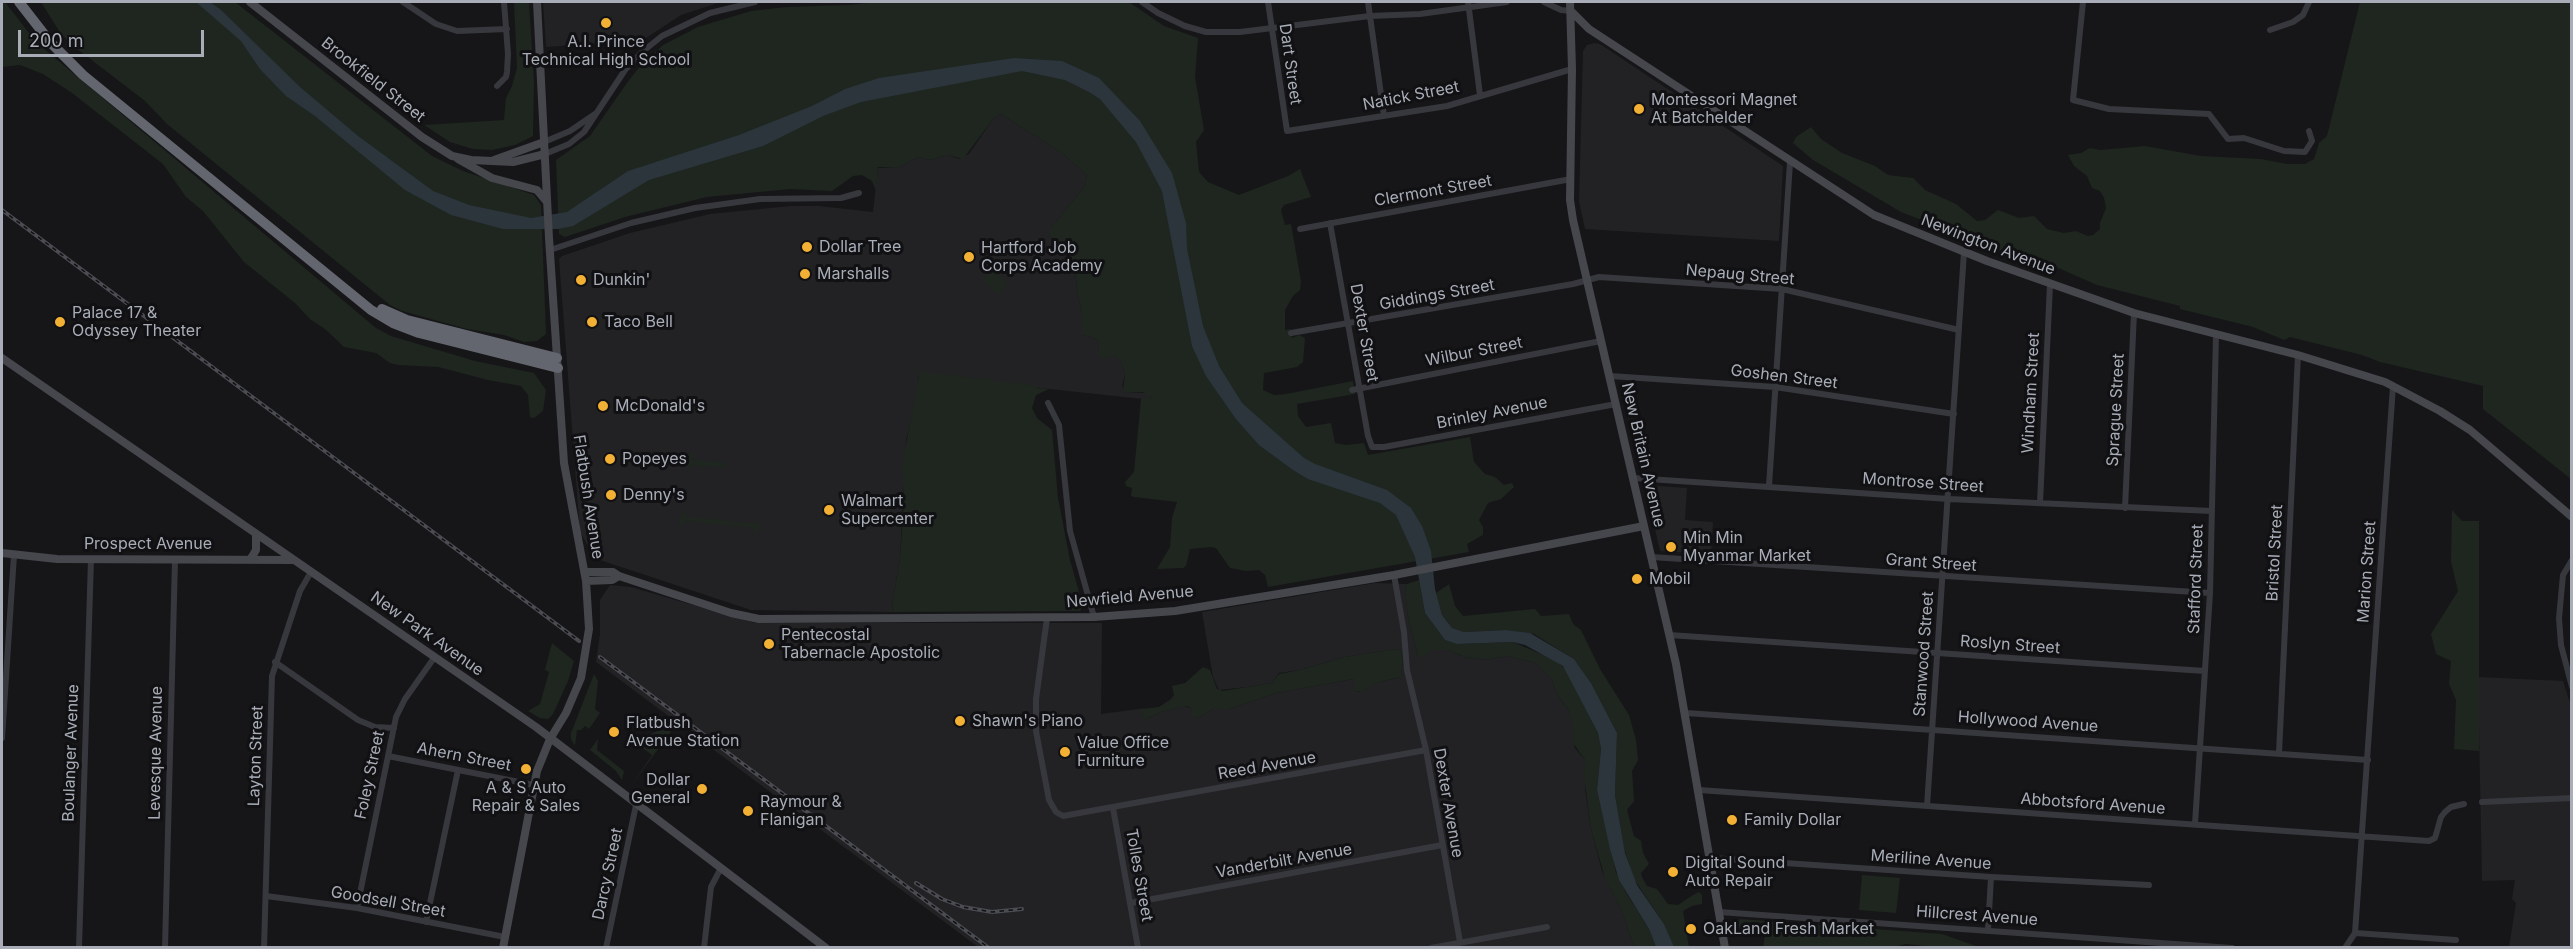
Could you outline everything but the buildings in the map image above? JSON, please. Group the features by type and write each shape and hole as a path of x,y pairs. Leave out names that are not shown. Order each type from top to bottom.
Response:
{"highway":[{"path":"18,2 51,43 79,71 375,312 397,324 424,334 558,363"},
{"path":"27,2 55,38 84,67 378,306 407,320 558,363"}],"main road":[{"name":"Brookfield Street","path":"250,2 407,126 452,156 513,162 545,154"},
{"name":"Flatbush Avenue","path":"502,948 534,785 543,754 566,713 581,678 589,629 586,576 564,463 548,231 537,2"},
{"name":"New Britain Avenue","path":"1570,6 1573,220 1686,713 1725,948"},
{"name":"Newington Avenue","path":"1570,6 1589,29 1874,215 1964,252 2134,313 2348,369 2393,386 2440,411 2480,437 2571,517"},
{"name":"Brookfield Street","path":"489,161 544,142"},
{"path":"452,156 482,174 537,190 547,202"},
{"name":"New Park Avenue","path":"2,358 536,727 826,948"},
{"name":"Newfield Avenue","path":"586,576 612,580 619,576 730,613 759,619 1094,617 1175,611 1408,573 1644,526"},
{"path":"250,560 256,550 256,534"},
{"name":"Prospect Avenue","path":"2,553 91,559 294,560"}],"street":[{"path":"403,2 436,24 458,31 507,29"},
{"path":"497,86 506,77 507,72 507,29 504,2"},
{"name":"Brookfield Street","path":"545,154 577,139 589,126 633,61 662,36 684,23 710,13 755,2"},
{"path":"1142,2 1169,19 1206,32 1240,32 1370,16 1420,14 1468,5 1508,2"},
{"name":"Dart Street","path":"1268,2 1287,130"},
{"path":"1368,2 1384,116"},
{"path":"1545,2 1561,10 1570,6"},
{"path":"1564,2 1570,6"},
{"path":"2083,2 2073,100 2109,110 2209,114 2228,138 2244,138 2284,150 2305,152 2312,141 2308,131"},
{"path":"2270,30 2293,22 2303,15 2309,2"},
{"path":"1468,5 1480,95"},
{"name":"Natick Street","path":"1287,130 1447,106 1572,69"},
{"name":"Brookfield Street","path":"544,142 570,131 596,114"},
{"path":"1769,486 1790,162"},
{"name":"Clermont Street","path":"1300,229 1571,179"},
{"path":"550,250 621,226 695,208 775,198 841,198 859,193"},
{"name":"Dexter Street","path":"1330,223 1368,436 1372,447"},
{"name":"Stanwood Street","path":"1927,806 1964,252"},
{"name":"Nepaug Street","path":"1587,279 1599,277 1782,289 1959,330"},
{"name":"Giddings Street","path":"1291,333 1573,284 1587,279"},
{"name":"Windham Street","path":"2040,503 2050,284"},
{"name":"Sprague Street","path":"2125,508 2134,313"},
{"name":"Stafford Street","path":"2195,824 2210,593 2216,334"},
{"name":"Wilbur Street","path":"1352,390 1602,341"},
{"name":"Bristol Street","path":"2279,753 2298,355"},
{"name":"Goshen Street","path":"1610,376 1774,387 1954,414"},
{"name":"Marion Street","path":"2362,836 2393,386"},
{"path":"1048,404 1059,427 1068,519 1076,557 1094,617"},
{"name":"Brinley Avenue","path":"1372,447 1384,447 1616,404"},
{"name":"Montrose Street","path":"1633,478 1948,499 2212,511"},
{"path":"2,738 14,555"},
{"name":"Grant Street","path":"1651,557 2210,593"},
{"name":"Boulanger Avenue","path":"79,948 91,559"},
{"name":"Levesque Avenue","path":"165,948 175,560"},
{"path":"2571,560 2563,575 2559,618 2561,645 2571,687"},
{"name":"Layton Street","path":"264,948 272,683 275,662 300,591 311,572"},
{"name":"Dexter Avenue","path":"1394,575 1404,632 1407,670 1426,750 1460,942"},
{"name":"Reed Avenue","path":"1047,618 1035,715 1036,731 1049,800 1056,812 1063,816 1426,750"},
{"name":"Roslyn Street","path":"1669,635 2205,671"},
{"name":"Foley Street","path":"357,908 394,728 405,699 434,658"},
{"path":"275,662 358,720 375,728 394,728"},
{"name":"Hollywood Avenue","path":"1686,713 2368,760"},
{"name":"Ahern Street","path":"388,756 534,785"},
{"path":"426,922 458,770"},
{"name":"Abbotsford Avenue","path":"1699,790 2429,841 2435,838 2441,817 2445,812 2451,807 2464,804"},
{"path":"2482,802 2571,798"},
{"name":"Darcy Street","path":"606,948 636,805"},
{"name":"Tolles Street","path":"1113,808 1138,948"},
{"path":"2345,948 2355,933 2362,836"},
{"name":"Vanderbilt Avenue","path":"1131,903 1442,845"},
{"name":"Meriline Avenue","path":"1711,858 2149,885"},
{"path":"704,948 711,887 721,868"},
{"path":"1988,930 1991,877"},
{"name":"Goodsell Street","path":"266,896 357,908 505,937"},
{"name":"Hillcrest Avenue","path":"1719,912 2232,948"},
{"path":"1431,948 1547,927"},
{"path":"2355,933 2456,940"}],"shaded area":[{"path":"2,2 5,2 36,42 376,328 391,336 475,361 534,373 546,390 543,411 534,418 530,417 528,395 521,386 438,367 398,365 390,363 376,353 344,347 244,262 203,211 186,197 163,164 72,93 43,74 20,65 2,67"},
{"path":"41,2 235,2 432,156 463,171 534,195 541,205 546,334 537,341 524,342 504,335 467,329 402,311 390,305 167,124 145,101 76,48 61,34"},
{"path":"196,2 210,2 221,10 300,87 358,136 433,191 469,205 531,218 567,212 628,171 739,135 812,106 845,89 879,78 1014,58 1062,61 1099,78 1140,121 1172,173 1186,223 1187,249 1203,326 1219,366 1242,403 1304,458 1387,490 1411,508 1422,526 1431,551 1435,589 1442,615 1452,628 1464,632 1506,630 1530,633 1574,659 1591,683 1617,733 1615,795 1625,853 1637,885 1664,924 1674,947 1656,947 1649,929 1619,880 1597,790 1601,749 1598,733 1563,666 1525,645 1513,642 1457,644 1445,640 1425,613 1415,557 1396,515 1380,503 1308,479 1293,470 1259,445 1236,419 1206,376 1192,346 1162,191 1136,142 1100,99 1065,80 1022,71 861,102 823,116 763,146 649,180 573,226 558,229 503,229 451,215 405,190 315,116 286,96 260,69 241,41"},
{"path":"514,2 529,2 534,81 533,136 515,145 492,150 473,149 450,142 424,125 504,120 506,98 517,68"},
{"name":"A.I. Prince Technical High School","path":"543,2 721,2 681,15 643,40 546,47"},
{"path":"875,2 1129,2 1164,26 1198,38 1195,77 1204,130 1196,142 1199,172 1208,182 1239,195 1300,169 1311,197 1284,205 1281,210 1285,225 1291,224 1301,281 1300,290 1293,296 1285,310 1285,330 1290,329 1292,338 1299,335 1305,338 1303,362 1297,367 1264,373 1263,390 1274,395 1286,394 1353,381 1355,394 1297,404 1298,416 1306,427 1331,423 1335,443 1346,445 1364,443 1368,455 1470,437 1474,462 1485,474 1495,477 1504,485 1512,483 1514,487 1501,499 1488,503 1479,520 1483,527 1483,535 1467,544 1469,552 1268,587 1265,575 1259,570 1246,571 1230,568 1216,548 1211,547 1190,549 1186,566 1183,568 1157,569 1170,547 1172,518 1177,502 1131,496 1132,488 1126,486 1125,482 1134,472 1141,399 1152,399 1143,392 1126,393 1123,390 1125,374 1121,362 1115,356 1103,359 1099,356 1098,340 1082,334 1082,310 1077,294 1075,265 1049,235 1051,228 1084,187 1087,175 1062,153 1001,114 993,119 963,159 947,155 930,160 918,157 898,168 878,167 876,191 872,181 862,175 853,176 832,191 790,189 707,197 625,217 565,237 559,234 556,160 590,136 641,65 663,45 698,27 751,11"},
{"path":"2360,2 2571,2 2571,479 2483,409 2483,386 2380,362 2362,355 2290,337 2284,340 2253,327 2097,285 2047,263 1999,250 1901,212 1813,160 1793,143 1796,137 1811,127 1821,139 1842,153 1875,166 1888,175 1913,178 1925,190 1956,204 1977,221 1985,220 1998,210 2019,218 2034,216 2047,229 2093,235 2100,229 2106,208 2104,198 2100,191 2092,188 2087,176 2074,166 2068,155 2081,153 2090,148 2100,150 2145,146 2201,156 2261,159 2287,164 2305,164 2314,159 2319,143 2327,136"},
{"name":"Montessori Magnet At Batchelder","path":"1600,44 1783,166 1779,241 1585,229 1579,201 1583,51 1587,45"},
{"path":"1001,114 1062,153 1087,175 1084,187 1051,228 1051,239 1061,247 1075,265 1077,294 1082,310 1082,334 1098,340 1099,352 1115,356 1121,362 1125,374 1122,386 1126,393 1147,393 1152,400 919,375 915,407 906,440 900,559 892,604 894,612 751,610 600,560 591,551 580,532 559,259 630,233 710,214 791,206 819,206 873,212 878,168 898,168 918,157 930,160 947,155 959,159 969,154 993,119"},
{"path":"992,269 1008,284 998,294 982,279"},
{"path":"920,371 1049,389 1036,395 1032,408 1037,418 1052,430 1058,498 1070,560 1083,606 1080,611 894,612 892,604 900,559 904,502 902,465"},
{"path":"688,453 692,454 691,459 724,462 723,468 691,465 690,470 686,469"},
{"path":"1645,485 1687,488 1685,520 1713,522 1711,554 1660,551"},
{"path":"2452,510 2462,521 2479,521 2479,751 2454,749 2456,700 2449,684 2451,661 2436,654 2431,634 2458,591 2451,562"},
{"path":"682,511 686,512 686,516 755,524 759,519 759,532 755,533 755,528 685,521 681,526 679,522"},
{"path":"1419,580 1425,613 1445,640 1457,644 1513,642 1557,661 1566,670 1598,733 1601,749 1597,790 1616,872 1649,929 1656,947 1634,947 1621,909 1605,878 1591,829 1584,776 1585,760 1573,743 1574,731 1569,711 1557,694 1551,678 1536,663 1507,656 1485,660 1465,657 1447,650 1431,650 1425,657 1418,657 1408,617 1405,590 1407,584"},
{"path":"1375,583 1407,584 1405,590 1408,617 1418,657 1430,650 1447,650 1465,657 1485,660 1507,656 1536,663 1551,678 1557,694 1569,711 1574,727 1574,747 1585,760 1585,789 1591,829 1602,871 1621,909 1634,947 978,947 596,662 600,634 600,600 610,585 631,587 755,623 1102,623 1101,714 1146,708 1142,709 1147,719 1161,712 1185,706 1191,708 1195,719 1213,709 1229,709 1276,693 1353,679 1358,692 1379,682 1401,677 1403,659 1401,651 1397,649 1344,657 1300,670 1279,673 1272,683 1247,687 1219,690 1213,677 1202,612"},
{"path":"1449,584 1455,606 1463,616 1535,609 1541,616 1569,614 1573,624 1581,630 1600,669 1629,715 1636,740 1638,760 1632,771 1634,801 1627,810 1634,836 1641,841 1643,853 1649,864 1641,873 1642,877 1647,886 1657,889 1668,904 1678,905 1699,892 1702,895 1702,904 1683,911 1689,947 1673,947 1664,924 1634,879 1624,848 1615,795 1617,733 1591,683 1574,659 1534,634 1506,630 1464,632 1452,628 1442,615 1436,593"},
{"path":"552,643 574,661 568,681 553,714 548,719 540,718 528,711 540,704 549,672 545,670"},
{"path":"1397,649 1401,651 1403,659 1401,677 1379,682 1362,691 1356,691 1353,679 1276,693 1229,709 1213,709 1195,719 1191,708 1187,706 1161,712 1147,719 1143,718 1140,713 1142,709 1159,707 1171,699 1174,695 1172,686 1185,683 1203,667 1210,670 1217,689 1223,691 1272,683 1279,674 1344,657"},
{"path":"594,674 598,681 595,709 600,713 589,729 585,726 577,730 575,746 571,733"},
{"path":"2478,677 2563,681 2572,709 2571,947 2509,947 2516,903 2512,899 2515,880 2482,881"},
{"path":"664,728 672,730 631,786 652,755 629,738 630,736 638,740"},
{"path":"598,739 597,750 624,771 622,780 616,771 590,750"},
{"path":"1862,875 1900,878 1896,913 1859,910"},
{"path":"1740,919 1942,934 1979,947 1934,947 1906,944 1889,948 1763,947 1765,935 1763,931 1734,928 1733,922"}],"railway":[{"path":"2,210 579,641"},
{"path":"600,657 989,948"},
{"path":"916,883 942,899 963,907 992,912 1022,909"}],"place":[{"name":"A.I. Prince Technical High School","path":"606,23"},
{"name":"Montessori Magnet At Batchelder","path":"1639,109"},
{"name":"Dollar Tree","path":"807,247"},
{"name":"Hartford Job Corps Academy","path":"969,257"},
{"name":"Marshalls","path":"805,274"},
{"name":"Dunkin'","path":"581,280"},
{"name":"Palace 17 & Odyssey Theater","path":"60,322"},
{"name":"Taco Bell","path":"592,322"},
{"name":"McDonald's","path":"603,406"},
{"name":"Popeyes","path":"610,459"},
{"name":"Denny's","path":"611,495"},
{"name":"Walmart Supercenter","path":"829,510"},
{"name":"Min Min Myanmar Market","path":"1671,547"},
{"name":"Mobil","path":"1637,579"},
{"name":"Pentecostal Tabernacle Apostolic","path":"769,644"},
{"name":"Shawn's Piano","path":"960,721"},
{"name":"Flatbush Avenue Station","path":"614,732"},
{"name":"Value Office Furniture","path":"1065,752"},
{"name":"A & S Auto Repair & Sales","path":"526,769"},
{"name":"Dollar General","path":"702,789"},
{"name":"Raymour & Flanigan","path":"748,811"},
{"name":"Family Dollar","path":"1732,820"},
{"name":"Digital Sound Auto Repair","path":"1673,872"},
{"name":"OakLand Fresh Market","path":"1691,929"}]}
